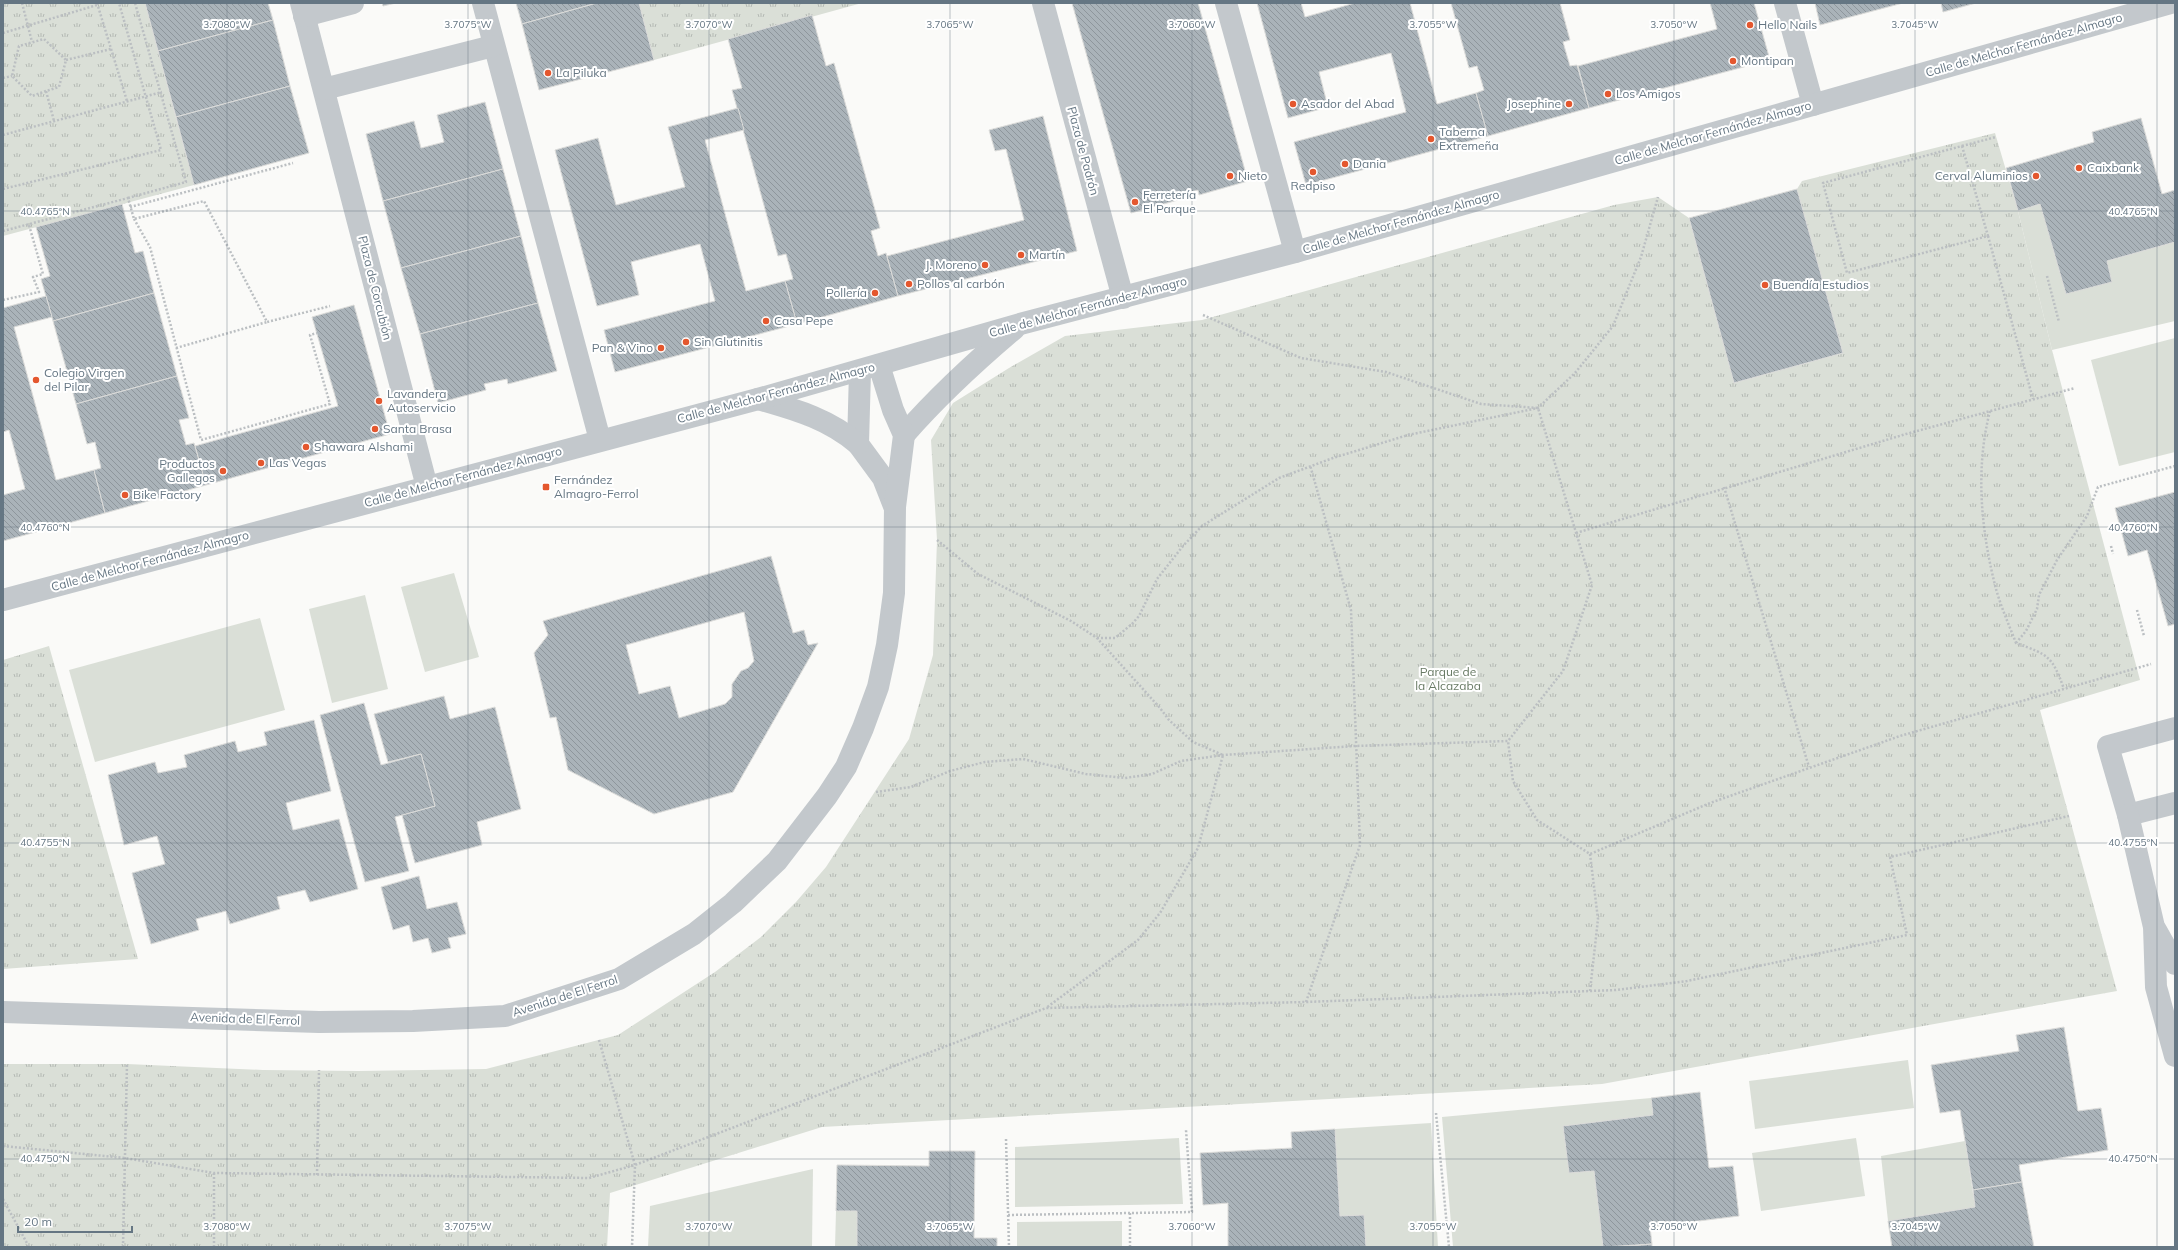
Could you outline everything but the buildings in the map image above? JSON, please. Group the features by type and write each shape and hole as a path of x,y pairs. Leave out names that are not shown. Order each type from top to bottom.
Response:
{"street":[{"name":"Plaza de Corcubión","path":"353,3 303,9 427,487"},
{"path":"482,3 600,440"},
{"name":"Plaza de Padrón","path":"1043,3 1123,298"},
{"path":"1226,3 1295,252"},
{"path":"1786,3 1813,105"},
{"name":"Calle de Melchor Fernández Almagro","path":"3,600 758,399 1020,324 1295,252 2171,3"},
{"path":"324,89 493,46"},
{"path":"869,368 893,410 904,435 925,411 968,368 1020,324"},
{"path":"858,444 869,368"},
{"name":"Avenida de El Ferrol","path":"758,399 813,415 847,434 858,444 883,478 894,508"},
{"name":"Avenida de El Ferrol","path":"3,1012 319,1022 436,1020 505,1016 619,979 694,934 733,903 777,861 827,796 846,766 863,728 878,687 887,645 894,593 894,508 904,435"},
{"path":"2175,728 2108,746 2128,815 2154,927 2156,987 2175,1056"},
{"path":"2128,815 2175,802"},
{"path":"2154,927 2175,964"}],"path":[{"path":"22,3 32,42"},
{"path":"3,189 161,150 119,3"},
{"path":"3,231 186,182 136,3"},
{"path":"3,33 97,4 127,101"},
{"path":"12,76 19,46 32,42 44,39 66,60"},
{"path":"66,60 111,49"},
{"path":"12,76 32,96 59,87 66,60"},
{"path":"3,78 12,76"},
{"path":"46,91 54,121"},
{"path":"3,135 162,92"},
{"path":"1988,236 1847,273 1823,183 1996,137"},
{"path":"1962,146 2033,399"},
{"path":"130,207 293,163"},
{"path":"1097,638 1114,638 1132,624 1139,616 1157,579 1183,546 1202,526 1258,489 1279,478 1310,465 1408,435 1538,408 1575,373 1613,326 1641,257 1658,197"},
{"path":"128,198 134,219 150,247 201,440 330,404 310,335 316,333"},
{"path":"134,219 204,201 267,322"},
{"path":"3,300 39,292 33,277 43,274 29,224"},
{"path":"2047,276 2059,322"},
{"path":"176,348 330,306"},
{"path":"1203,315 1301,358 1386,372 1481,404 1538,408"},
{"path":"1576,533 1724,487 1906,434 2075,388"},
{"path":"1538,408 1592,585 1563,671 1508,741 1513,781 1537,820 1590,854"},
{"path":"1990,411 1984,437 1981,471 1984,525 1996,589 2016,643 2050,657 2056,667 2064,689"},
{"path":"1306,1002 1360,846 1351,610 1310,465"},
{"path":"2016,643 2026,631 2034,615 2039,595 2057,560 2087,516 2098,487 2175,466"},
{"path":"1724,487 1809,767"},
{"path":"937,540 978,574 1071,621 1097,638 1169,720 1193,742 1223,754"},
{"path":"2111,546 2113,554"},
{"path":"2137,610 2144,636"},
{"path":"1590,854 1710,803 1900,736 2151,664"},
{"path":"876,792 911,787 950,771 985,762 1023,759 1086,774 1125,778 1152,774 1181,761 1223,754 1355,746 1508,741"},
{"path":"3,1146 125,1158 214,1173 589,1178 635,1165 1046,1008 1138,940 1160,913 1198,848 1223,754"},
{"path":"1046,1008 1306,1002 1590,991 1687,981 1907,935 1890,858 2069,816"},
{"path":"1590,854 1598,919 1590,991"},
{"path":"599,1040 635,1165 632,1247"},
{"path":"123,1247 127,1064"},
{"path":"317,1175 319,1070"},
{"path":"1436,1113 1449,1247"},
{"path":"1008,1215 1192,1212 1186,1130"},
{"path":"1006,1139 1009,1247"},
{"path":"214,1173 214,1247"},
{"path":"3,1199 29,1247"},
{"path":"1130,1213 1130,1247"}],"green space":[{"path":"3,3 145,3 194,185 3,236"},
{"path":"639,3 862,3 654,60"},
{"name":"Parque de la Alcazaba","path":"1995,133 2018,211 2052,350 2140,680 2040,710 2117,991 1602,1084 822,1127 610,1193 607,1247 3,1247 3,1064 127,1064 263,1070 359,1071 486,1069 618,1035 715,972 761,937 796,902 826,867 909,739 933,655 937,540 931,440 953,403 1009,368 1065,336 1202,320 1614,205 1658,197 1689,218 1734,383 1843,353 1797,189 1802,181"},
{"path":"2040,204 2107,261 2175,242 2175,321 2052,350 2018,211"},
{"path":"2175,338 2175,452 2119,466 2091,360"},
{"path":"454,573 479,657 425,672 401,587"},
{"path":"365,595 388,689 332,703 309,609"},
{"path":"260,618 285,710 95,762 69,670"},
{"path":"49,646 138,959 3,969 3,660"},
{"path":"1908,1060 1914,1108 1755,1129 1749,1081"},
{"path":"1651,1098 1653,1115 1563,1126 1569,1173 1594,1171 1603,1247 1453,1247 1442,1117"},
{"path":"1431,1123 1438,1247 1366,1247 1364,1215 1340,1216 1335,1129"},
{"path":"1179,1138 1183,1204 1015,1207 1015,1147"},
{"path":"1856,1138 1865,1196 1761,1211 1752,1153"},
{"path":"1965,1141 1975,1207 1888,1221 1881,1156"},
{"path":"813,1169 812,1247 648,1247 650,1206"},
{"path":"836,1211 857,1211 857,1247 835,1247"},
{"path":"1122,1221 1122,1247 1017,1247 1017,1222"}],"place":[{"name":"Hello Nails","path":"1750,25"},
{"name":"Montipan","path":"1733,61"},
{"name":"La Piluka","path":"548,73"},
{"name":"Los Amigos","path":"1608,94"},
{"name":"Asador del Abad","path":"1293,104"},
{"name":"Josephine","path":"1569,104"},
{"name":"Taberna Extremeña","path":"1431,139"},
{"name":"Dania","path":"1345,164"},
{"name":"Caixbank","path":"2079,168"},
{"name":"Redpiso","path":"1313,172"},
{"name":"Nieto","path":"1230,176"},
{"name":"Cerval Aluminios","path":"2036,176"},
{"name":"Ferretería El Parque","path":"1135,202"},
{"name":"Martín","path":"1021,255"},
{"name":"J. Moreno","path":"985,265"},
{"name":"Pollos al carbón","path":"909,284"},
{"name":"Buendía Estudios","path":"1765,285"},
{"name":"Pollería","path":"875,293"},
{"name":"Casa Pepe","path":"766,321"},
{"name":"Sin Glutinitis","path":"686,342"},
{"name":"Pan & Vino","path":"661,348"},
{"name":"Colegio Virgen del Pilar","path":"36,380"},
{"name":"Lavandera Autoservicio","path":"379,401"},
{"name":"Santa Brasa","path":"375,429"},
{"name":"Shawara Alshami","path":"306,447"},
{"name":"Las Vegas","path":"261,463"},
{"name":"Productos Gallegos","path":"223,471"},
{"name":"Fernández Almagro-Ferrol","path":"546,487"},
{"name":"Bike Factory","path":"125,495"}]}
